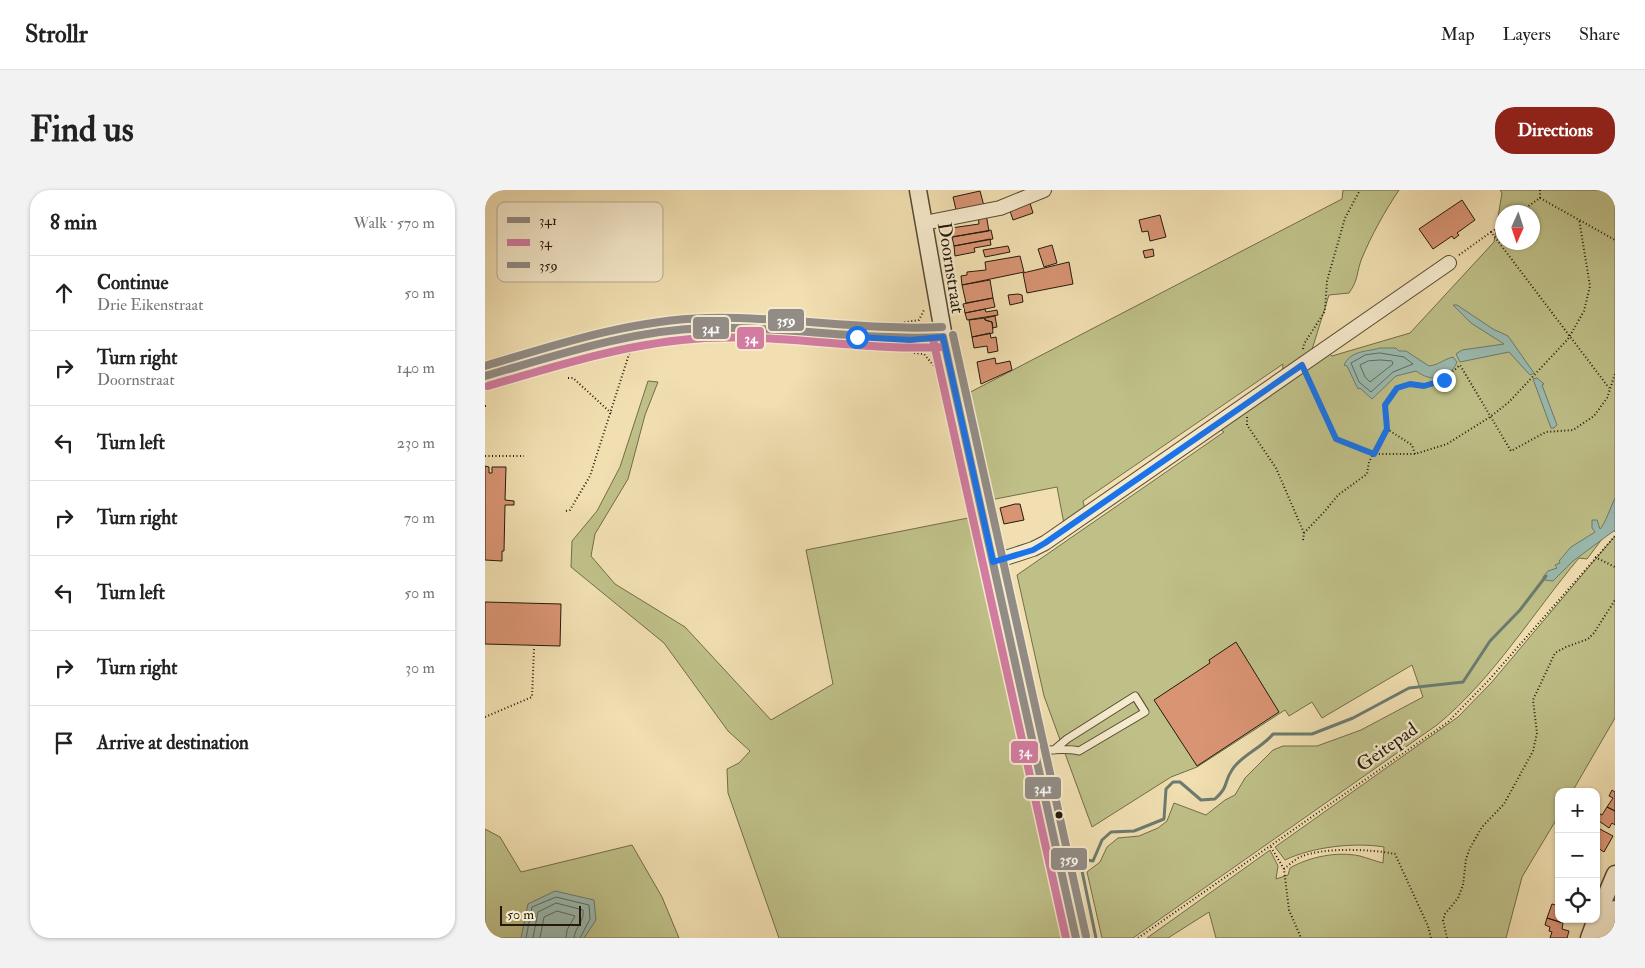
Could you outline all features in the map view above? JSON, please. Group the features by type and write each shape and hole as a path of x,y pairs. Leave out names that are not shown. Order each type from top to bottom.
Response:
{"street":[{"name":"Doornstraat","path":"919,190 943,337 1076,938"},
{"path":"924,223 1000,208 1044,190"},
{"path":"993,562 1033,550 1045,543 1449,263"},
{"path":"485,376 624,338 666,336 734,328 881,339 910,340 943,337"},
{"path":"1600,910 1615,874"},
{"path":"1605,938 1615,910"},
{"path":"1589,938 1595,923"}],"lane":[{"path":"1035,751 1054,750 1069,749 1079,751 1145,712 1135,696 1067,739 1054,750"}],"path":[{"path":"1359,190 1345,218 1327,281 1325,311 1304,344 1302,365 1336,439 1374,454 1415,454 1447,444 1509,402 1571,335 1584,310 1590,286 1579,219"},
{"path":"1540,190 1540,198"},
{"path":"1530,205 1540,198"},
{"path":"1540,198 1615,240"},
{"path":"1449,263 1495,229"},
{"path":"1491,232 1610,388"},
{"path":"565,511 570,510 590,476 631,349"},
{"path":"1304,533 1325,512 1338,495 1367,474 1369,462 1387,429 1385,405 1397,388 1410,384 1424,386 1444,380 1460,365 1489,417 1511,451 1546,432 1573,430 1594,416 1607,398 1615,374"},
{"path":"568,378 573,378 611,413"},
{"path":"1247,413 1247,425 1276,468 1304,533 1303,540"},
{"path":"1387,429 1412,445 1415,454"},
{"path":"485,456 524,456"},
{"name":"Geitepad","path":"1138,938 1448,722 1489,680 1595,556 1615,536"},
{"path":"1595,556 1615,567"},
{"path":"1447,938 1443,920 1445,914 1458,898 1470,848 1482,827 1504,804 1533,751 1537,733 1533,700 1555,654 1566,646 1588,639 1594,633 1615,600"},
{"path":"485,717 532,697 534,649"},
{"path":"1271,846 1284,869 1289,910 1301,938"},
{"path":"1284,869 1301,857 1335,851 1369,848 1395,854 1429,926 1431,938"}],"green space":[{"path":"1343,190 1399,190 1370,240 1349,293 1329,295 1309,359 1325,349 1332,356 1410,333 1494,242 1495,236 1495,250 1540,250 1540,205 1500,205 1502,193 1500,190 1615,190 1615,532 1611,527 1587,559 1579,558 1495,666 1458,707 1437,725 1133,938 1102,938 1087,872 1100,862 1107,847 1118,838 1139,836 1158,828 1167,821 1174,803 1206,815 1225,800 1235,795 1245,778 1273,750 1283,746 1317,746 1361,730 1423,697 1412,665 1322,718 1312,702 1289,716 1285,710 1197,767 1171,777 1092,827 1044,696 1017,575 1224,432 1214,425 1282,379 1283,364 1083,501 1086,514 1065,529 1057,487 980,502 957,399 1342,199"},
{"path":"648,381 658,382 645,415 628,479 595,534 591,556 615,584 685,627 771,720 833,684 806,550 968,518 1067,938 779,938 728,793 727,769 739,763 750,751 728,731 664,643 571,567 572,541 597,511 620,467"},
{"path":"1615,536 1615,718 1574,788 1555,788 1555,822 1522,877 1506,938 1216,938 1209,912 1168,938 1147,938 1270,850 1278,866 1276,879 1288,875 1290,868 1298,864 1324,856 1342,854 1360,856 1383,863 1384,847 1347,845 1320,849 1285,860 1275,847 1458,717 1491,683"},
{"path":"485,829 500,837 521,872 632,845 662,897 679,938 485,938"}],"water":[{"path":"1453,305 1457,305 1493,329 1508,336 1534,373 1530,375 1509,352 1460,362 1456,354 1462,350 1504,344 1471,323"},
{"path":"1380,348 1396,348 1399,351 1406,351 1429,366 1453,357 1457,362 1449,373 1439,378 1428,377 1416,371 1396,376 1372,399 1360,388 1358,389 1347,366 1344,365 1355,354"},
{"path":"1537,378 1544,384 1542,385 1557,425 1554,428 1551,428 1533,379"},
{"path":"1615,498 1615,530 1573,561 1553,581 1545,580 1543,577 1548,571 1557,568 1555,565 1560,563 1559,561 1571,547 1595,532 1592,528 1592,520 1597,520 1600,529 1602,527"},
{"path":"555,891 594,900 596,920 584,938 521,938 528,904"}],"building":[{"path":"980,191 984,206 957,214 953,197"},
{"path":"1029,200 1033,213 1013,220 1009,208"},
{"path":"1462,200 1475,220 1457,233 1459,235 1454,239 1452,236 1433,249 1419,229"},
{"path":"986,214 989,231 952,237 951,228 979,224 978,216"},
{"path":"1160,215 1166,237 1150,241 1148,231 1142,232 1139,220"},
{"path":"991,230 993,239 954,246 952,237"},
{"path":"990,239 991,245 974,248 975,252 955,256 954,246"},
{"path":"1052,245 1057,263 1044,267 1038,249"},
{"path":"1008,246 1010,252 985,257 983,250"},
{"path":"1153,249 1154,256 1145,258 1143,251"},
{"path":"1020,256 1024,272 962,285 961,276 967,275 967,272 986,270 985,262"},
{"path":"1069,262 1073,284 1027,293 1023,273"},
{"path":"990,280 993,298 966,303 962,285"},
{"path":"1008,295 1022,295 1023,302 1010,305"},
{"path":"993,298 995,307 965,313 963,304"},
{"path":"985,309 986,312 997,310 998,315 967,320 965,313"},
{"path":"995,316 997,327 993,328 992,322 985,320 985,318"},
{"path":"985,318 985,320 992,322 993,333 972,337 969,320"},
{"path":"990,333 991,338 996,337 998,351 988,353 987,346 974,348 972,337"},
{"path":"995,358 996,364 1010,361 1012,370 981,384 977,362"},
{"path":"485,466 489,467 489,473 492,473 492,467 506,467 505,500 514,501 514,505 505,505 502,561 485,560"},
{"path":"1020,504 1024,520 1004,524 1000,508"},
{"path":"485,602 561,604 560,646 485,644"},
{"path":"1236,642 1279,712 1197,766 1154,700 1210,663 1209,660"},
{"path":"1612,790 1615,792 1615,811 1607,807 1613,798 1609,796"},
{"path":"1607,807 1615,811 1615,825 1612,823 1609,828 1600,822 1600,814 1602,815"},
{"path":"1600,829 1613,836 1604,852 1600,849"},
{"path":"1552,904 1555,905 1555,920 1547,918"},
{"path":"1547,918 1555,920 1555,923 1563,923 1562,929 1569,931 1567,938 1550,938 1552,932 1549,931 1550,927 1545,925"}],"waterway":[{"path":"1096,938 1081,866 1087,860 1093,861 1102,840 1111,832 1134,831 1164,819 1166,789 1173,782 1180,782 1201,800 1215,799 1225,787 1229,774 1236,765 1273,734 1312,734 1353,718 1409,688 1463,682 1490,641 1520,610 1546,576"}],"transit line":[{"name":"359","path":"485,366 595,334 651,323 679,320 737,318 883,327 942,327"},
{"name":"341","path":"485,376 595,345 651,333 679,330 737,328 884,337 943,337"},
{"name":"359","path":"953,335 1086,936"},
{"name":"34","path":"488,386 623,349 677,340 735,337 884,347 944,347"},
{"name":"341","path":"943,337 1076,938"},
{"name":"34","path":"933,339 1066,938"}],"route":[{"path":"857,337 910,340 943,337 993,562 1033,550 1045,543 1302,365 1336,439 1374,454 1387,429 1385,405 1391,394 1397,388 1410,384 1424,386 1444,380"}]}
